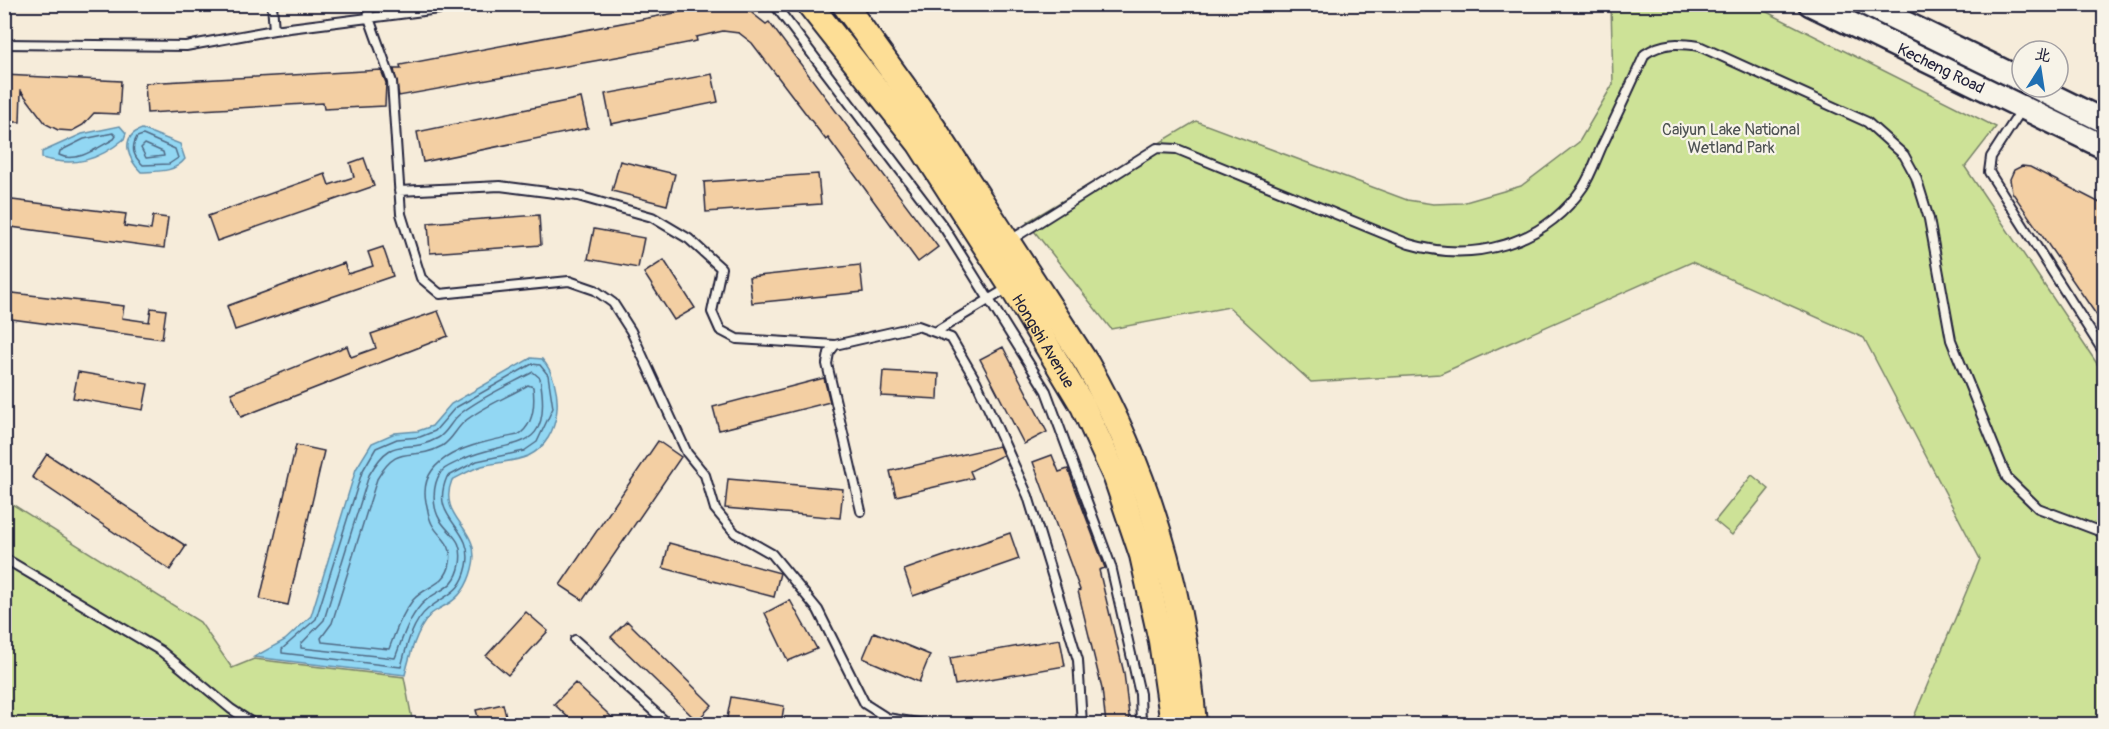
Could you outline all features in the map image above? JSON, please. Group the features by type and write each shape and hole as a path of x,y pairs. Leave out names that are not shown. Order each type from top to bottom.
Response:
{"main road":[{"name":"Hongshi Avenue","path":"809,4 919,143 1011,286 1083,406 1116,478 1142,555 1154,602 1173,724"},
{"name":"Hongshi Avenue","path":"844,4 933,128 1008,242 1087,364 1123,433 1148,501 1176,594 1194,724"},
{"name":"Kecheng Road","path":"1810,4 2104,147"},
{"name":"Kecheng Road","path":"1866,4 2010,74"},
{"path":"2060,99 2104,121"}],"lane":[{"path":"272,4 274,30"},
{"path":"368,4 369,18 392,82 401,214 421,278 440,294 569,281 595,290 613,303 631,332 687,453 705,475 715,510 735,533 772,554 818,610 865,704 887,718 924,724"},
{"path":"4,44 186,46 274,30 478,4"},
{"path":"774,4 945,229 1046,391 1112,566 1140,694 1141,724"},
{"path":"1008,242 1157,148 1164,147 1178,149 1420,248 1455,254 1505,245 1530,235 1552,219 1583,186 1645,54 1657,46 1675,43 1700,46 1868,122 1904,155 1916,177 1929,219 1951,340 2007,478 2038,508 2104,533"},
{"path":"2022,108 1991,157 1989,172 2103,351"},
{"path":"399,191 500,186 578,196 652,217 689,239 721,268 712,312 720,330 737,339 835,345 918,326 951,338 976,381 1028,496 1078,660 1082,724"},
{"path":"937,331 1011,286"},
{"path":"835,345 829,353 827,364 861,511"},
{"path":"4,558 161,651 231,710 254,724"},
{"path":"575,640 668,724"}],"green space":[{"name":"Caiyun Lake National Wetland Park","path":"1611,5 1753,5 1996,127 1965,167 2104,374 2104,724 1911,724 1980,559 1864,338 1692,262 1440,374 1311,382 1229,307 1111,329 1027,222 1196,121 1407,200 1433,204 1462,203 1521,186 1579,142 1613,84"},
{"path":"1752,475 1769,489 1732,535 1715,521"},
{"path":"4,499 200,622 232,668 254,659 404,677 413,724 5,724"}],"water":[{"path":"120,126 126,133 124,139 105,153 75,162 42,158 42,152 82,134"},
{"path":"142,129 180,144 185,159 171,169 141,172 132,161 128,143 130,137"},
{"path":"531,358 542,359 554,383 557,411 554,425 540,448 528,456 482,466 452,480 449,494 450,505 472,543 474,555 472,569 460,594 425,621 414,643 405,675 254,657 285,640 311,616 356,469 372,443 395,433 418,431 432,426 451,404"}],"building":[{"path":"722,4 743,6 766,24 769,22 938,247 918,262 828,138 826,140 752,43 739,33 723,31 696,37 697,41 399,96 394,69 401,69 400,65"},
{"path":"381,70 386,83 385,106 324,109 323,103 147,113 145,83"},
{"path":"712,74 718,102 611,124 605,94"},
{"path":"4,75 121,81 119,114 94,113 83,125 72,131 58,130 46,124 21,91 20,122 4,122"},
{"path":"581,98 588,128 423,162 417,132"},
{"path":"364,158 374,186 217,241 208,216 325,174 329,185 354,177 350,163"},
{"path":"620,161 675,174 667,205 612,191"},
{"path":"2022,166 2030,167 2104,205 2104,326 2012,192 2010,179 2014,170"},
{"path":"818,174 821,204 706,212 704,182"},
{"path":"4,199 126,214 124,226 151,230 153,216 168,218 164,248 4,226"},
{"path":"539,215 541,245 430,253 428,223"},
{"path":"594,229 644,238 638,268 588,259"},
{"path":"383,247 393,276 235,330 227,306 344,263 348,274 373,266 368,252"},
{"path":"664,260 695,308 674,320 644,273"},
{"path":"860,265 863,292 752,303 749,277"},
{"path":"4,292 124,306 122,318 149,322 151,308 166,310 162,339 4,318"},
{"path":"438,311 448,336 241,417 231,393 347,346 351,357 376,348 371,334"},
{"path":"1003,347 1047,432 1024,444 980,359"},
{"path":"883,371 939,374 938,399 881,396"},
{"path":"78,372 148,384 143,410 73,398"},
{"path":"824,378 830,402 719,430 713,407"},
{"path":"658,441 681,457 583,600 560,585"},
{"path":"296,445 324,451 288,605 260,599"},
{"path":"999,446 1003,455 970,471 973,478 896,496 890,471"},
{"path":"47,454 186,546 170,570 32,477"},
{"path":"1052,455 1059,472 1068,469 1105,568 1099,570 1124,673 1130,724 1106,724 1102,689 1078,591 1080,590 1033,462"},
{"path":"728,479 843,489 840,518 725,508"},
{"path":"1010,533 1019,559 913,596 904,570"},
{"path":"669,543 780,573 774,597 663,568"},
{"path":"790,600 817,649 788,661 765,613"},
{"path":"526,612 548,631 508,675 486,656"},
{"path":"627,621 712,705 697,721 611,637"},
{"path":"874,632 930,655 919,682 863,658"},
{"path":"1060,639 1065,666 955,685 950,658"},
{"path":"575,683 619,724 575,724 554,704"},
{"path":"731,697 784,706 781,724 726,723"},
{"path":"503,704 508,724 480,724 476,710"}]}
